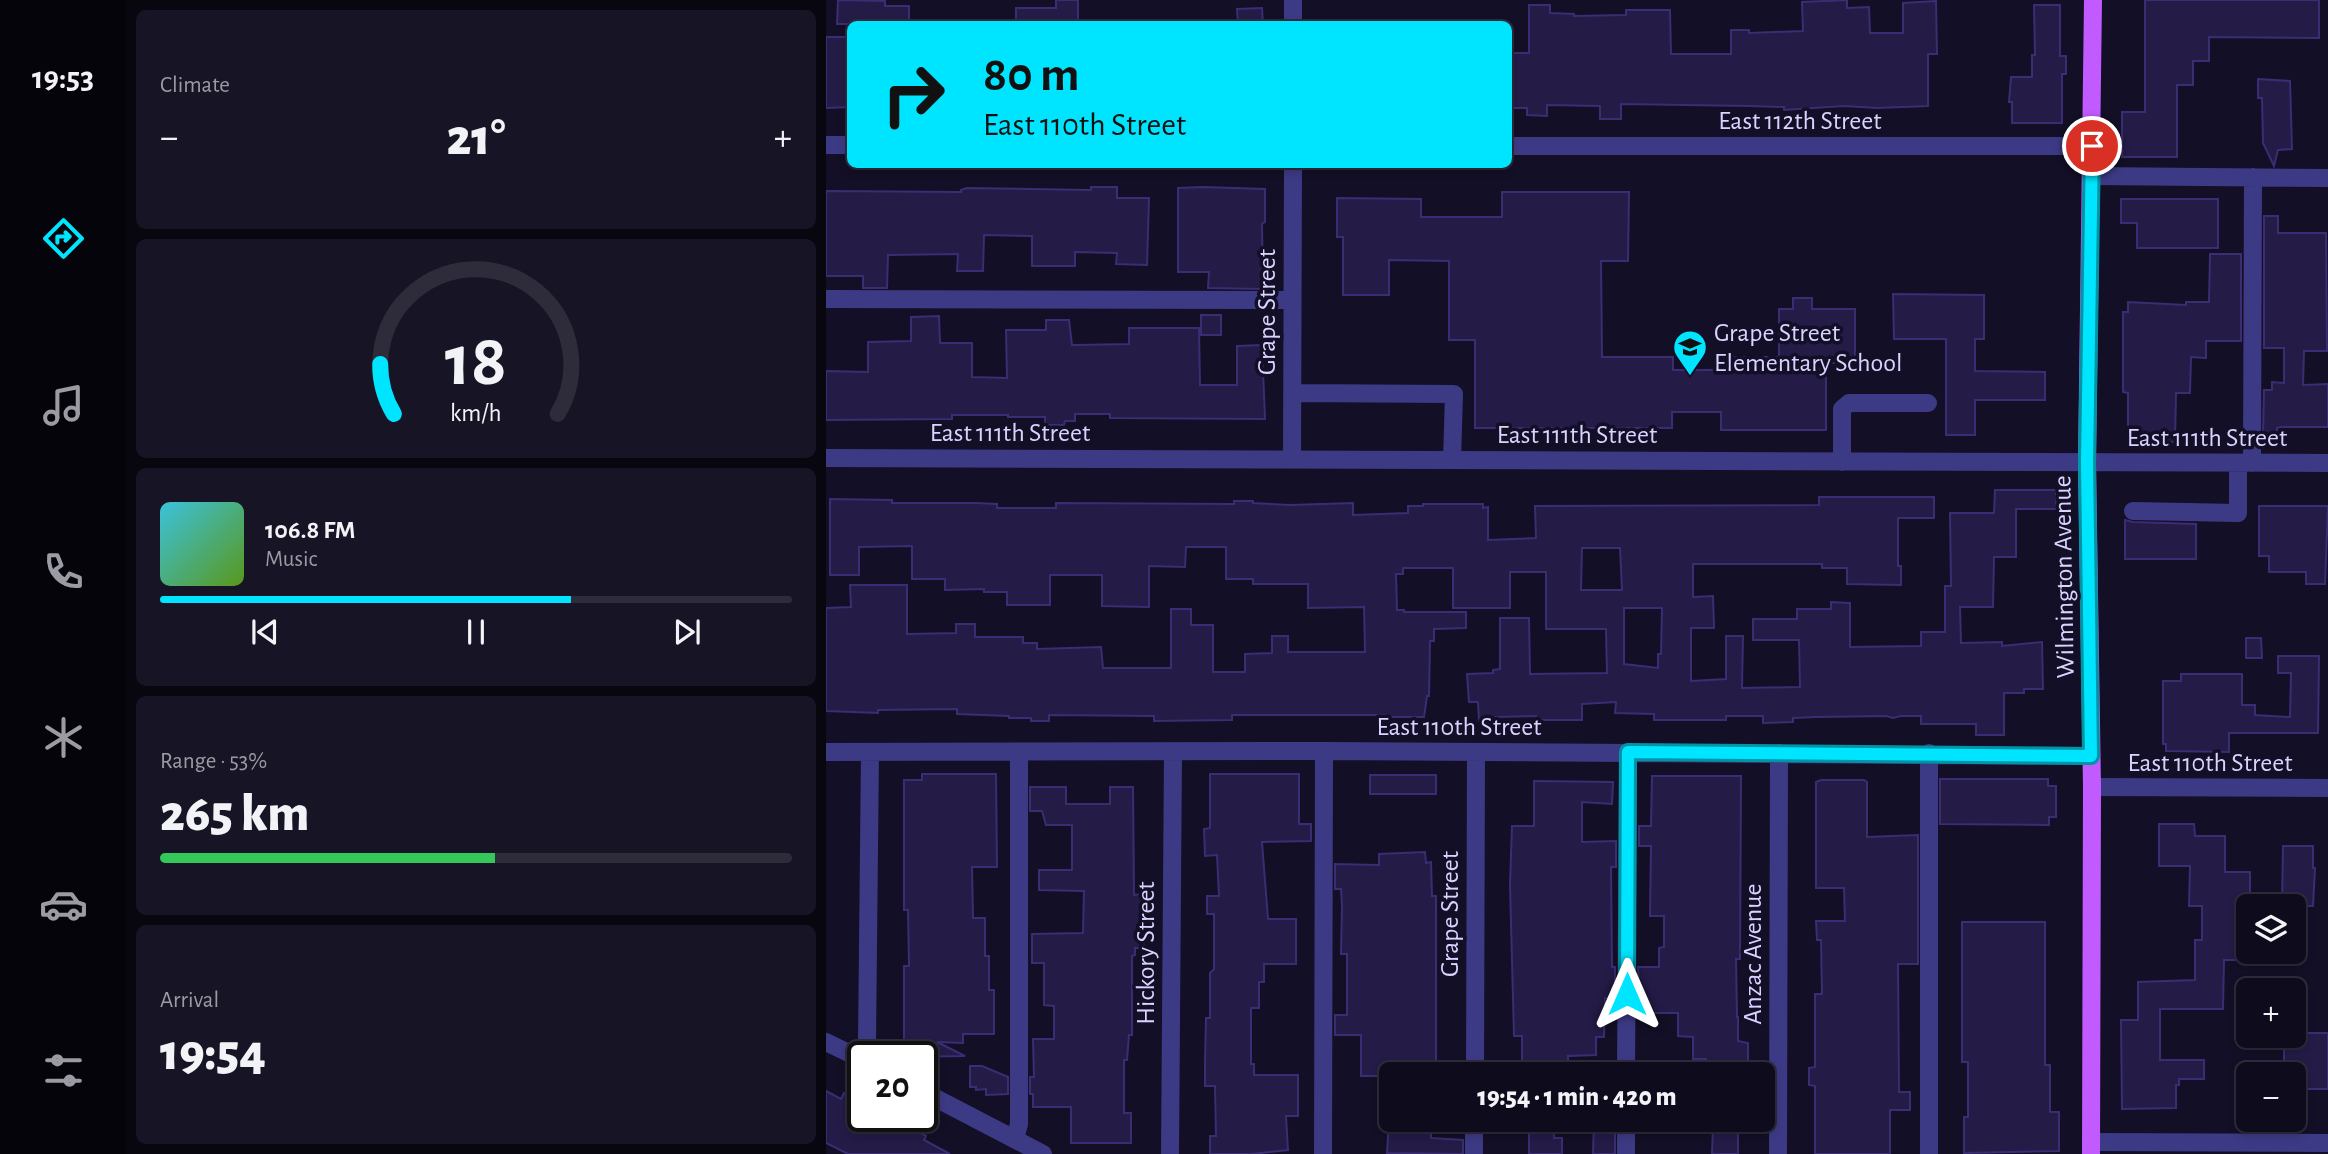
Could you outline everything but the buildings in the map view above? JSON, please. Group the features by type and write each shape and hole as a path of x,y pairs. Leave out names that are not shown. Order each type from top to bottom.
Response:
{"main road":[{"name":"Wilmington Avenue","path":"2091,1148 2092,788 2087,463 2093,0"}],"street":[{"path":"1293,0 1293,21"},
{"path":"826,145 847,145"},
{"name":"East 112th Street","path":"1512,146 2092,146"},
{"name":"Grape Street","path":"1292,459 1293,168"},
{"path":"2092,176 2328,178"},
{"path":"2133,511 2238,513 2245,463 2253,177"},
{"path":"826,299 1292,300"},
{"path":"1292,393 1454,394 1452,460"},
{"path":"1842,462 1842,409 1849,403 1928,403"},
{"name":"East 111th Street","path":"826,458 2328,463"},
{"path":"1323,1154 1324,751"},
{"name":"East 110th Street","path":"826,752 1324,751 2091,756"},
{"path":"867,1041 870,752"},
{"path":"1015,1139 1019,1124 1019,752"},
{"name":"Hickory Street","path":"1170,1154 1173,752"},
{"path":"1626,1062 1628,752"},
{"name":"Grape Street","path":"1475,1062 1476,753"},
{"name":"Anzac Avenue","path":"1778,1154 1779,753"},
{"path":"1929,753 1929,1154"},
{"name":"East 110th Street","path":"2092,788 2328,788"},
{"path":"826,1042 847,1052"},
{"path":"938,1099 1043,1154"},
{"path":"1474,1132 1474,1154"},
{"path":"1626,1132 1626,1154"},
{"path":"2091,1148 2328,1143"}],"place":[{"name":"Grape Street Elementary School","path":"1690,377"}],"route":[{"path":"1627,994 1628,752 2091,756 2087,463 2092,146"}]}
